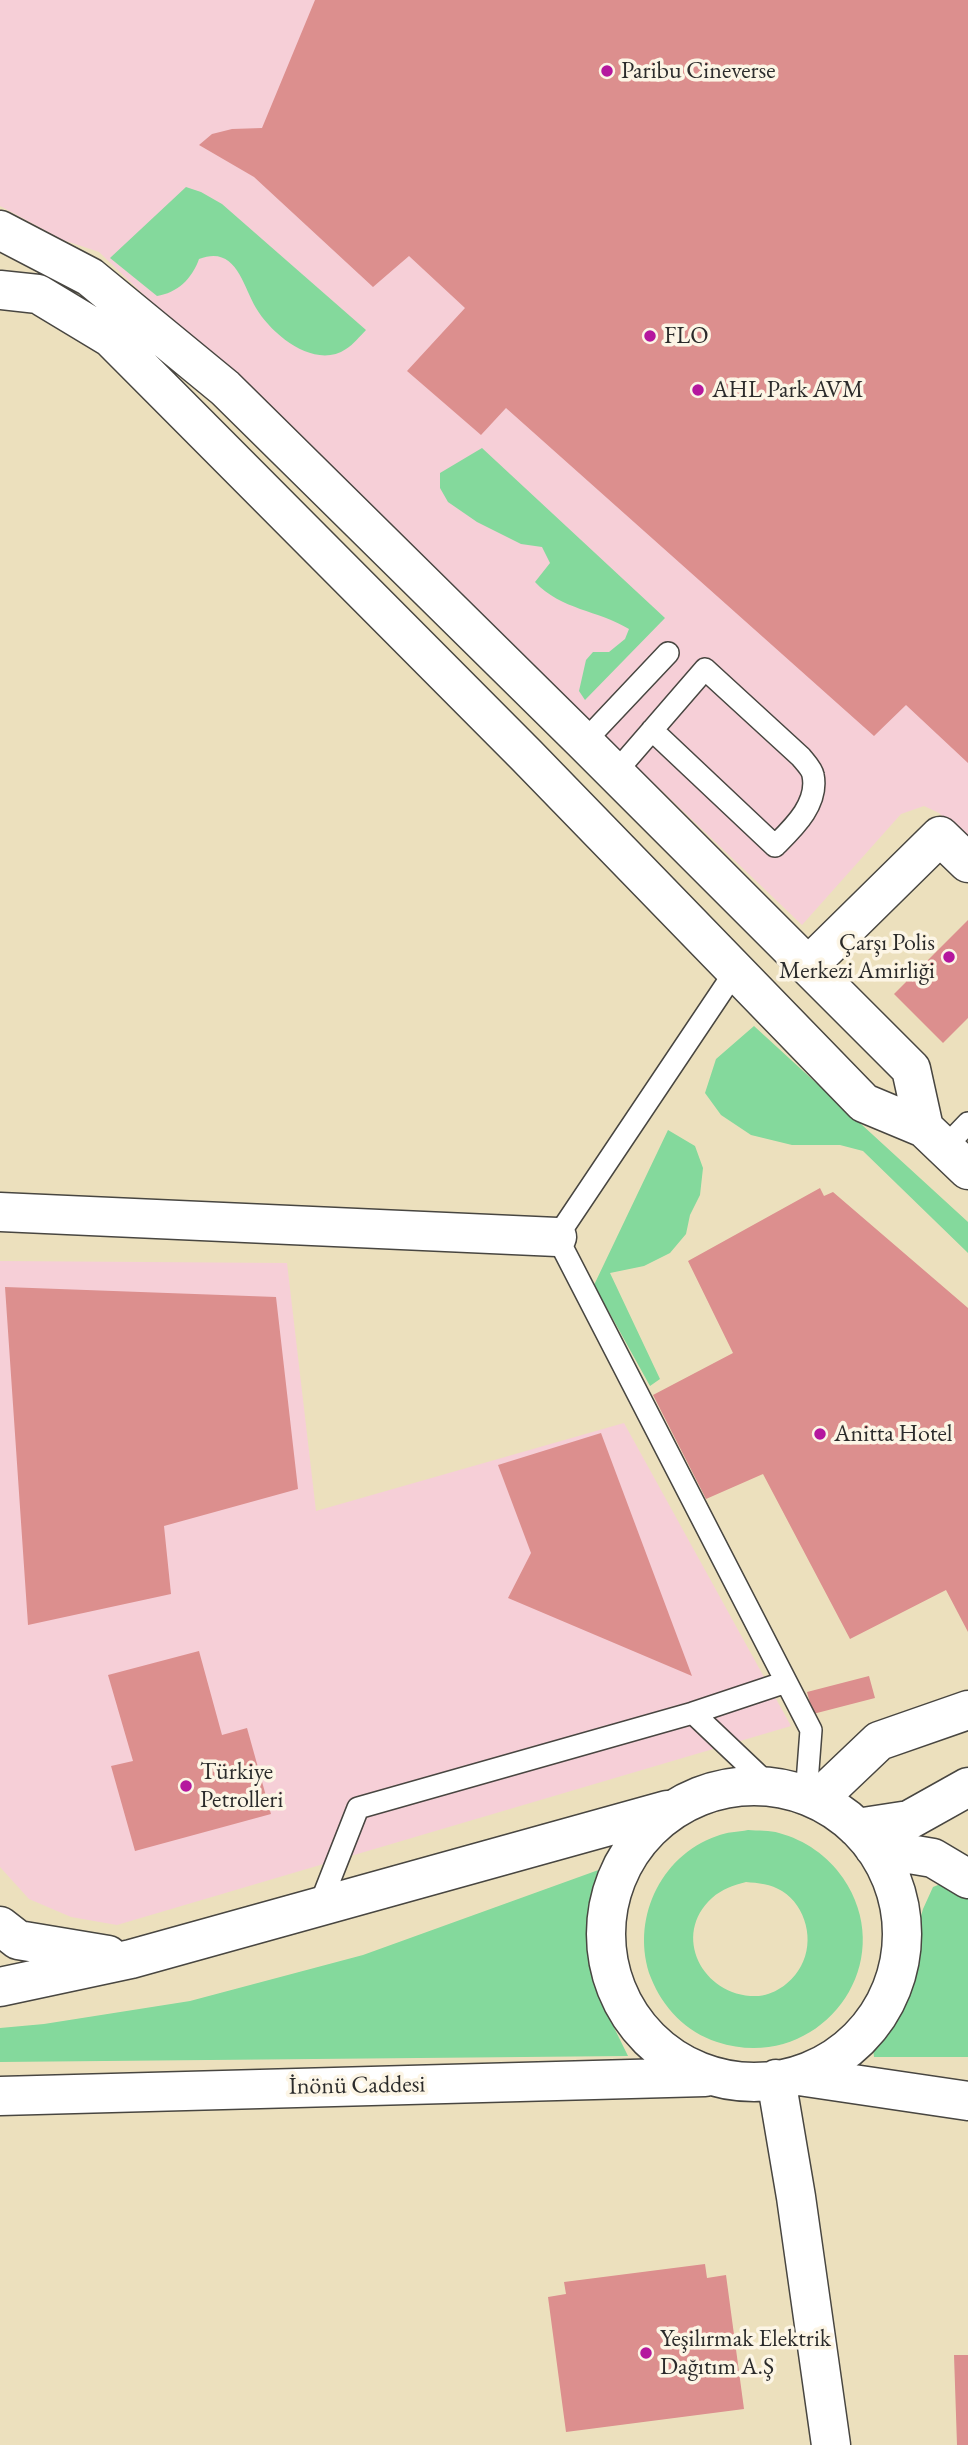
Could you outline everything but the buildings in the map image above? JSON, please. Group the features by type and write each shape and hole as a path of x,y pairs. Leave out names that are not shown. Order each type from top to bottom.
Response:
{"street":[{"path":"0,230 90,277 225,388 911,1069 951,1142"},
{"path":"0,290 38,294 111,338 527,756 864,1103 951,1142"},
{"path":"808,966 940,836 968,863"},
{"path":"0,1212 557,1237"},
{"path":"798,1794 880,1741 968,1710"},
{"path":"866,1838 909,1821 968,1787"},
{"path":"0,1987 131,1959 676,1807 721,1789 798,1794 866,1838 933,1858 968,1879"},
{"path":"676,1807 639,1839 614,1882 605,1930 612,1978 634,2022 669,2056 713,2077 755,2083 788,2078 840,2056 873,2023 895,1982 903,1936 896,1889 866,1838"},
{"path":"0,1926 18,1940 131,1959"},
{"name":"İnönü Caddesi","path":"0,2096 713,2077"},
{"path":"788,2078 968,2101"},
{"path":"788,2078 796,2197 831,2445"}],"lane":[{"path":"584,742 668,653"},
{"path":"615,773 705,668 801,757 813,773 813,794 805,812 775,846 652,730"},
{"path":"693,1713 798,1794 811,1730 557,1237 736,970"},
{"path":"319,1907 358,1808 693,1713 786,1682"}],"shaded area":[{"name":"AHL Park AVM","path":"0,0 968,0 968,840 939,813 924,806 901,814 802,925 99,252 63,240 0,206"},
{"path":"0,1261 287,1263 316,1511 624,1423 791,1726 117,1925 71,1917 29,1899 0,1867"}],"green space":[{"path":"186,187 222,204 366,330 349,347 334,354 308,352 272,329 256,308 236,269 222,257 199,259 183,284 171,292 157,296 110,258"},
{"path":"482,448 665,618 585,700 579,691 586,660 593,652 609,652 625,639 629,629 556,598 535,582 550,563 542,547 521,544 477,522 448,502 440,488 440,473"},
{"path":"754,1026 968,1222 968,1253 863,1151 840,1145 792,1145 751,1135 721,1115 705,1093 716,1059"},
{"path":"668,1130 695,1146 703,1168 700,1195 690,1215 686,1234 670,1253 644,1266 610,1273 660,1379 650,1386 594,1285"},
{"path":"748,1830 772,1831 789,1836 815,1850 830,1863 843,1878 859,1912 863,1945 856,1977 840,2005 817,2028 787,2043 754,2048 706,2038 677,2018 662,1999 651,1978 645,1957 644,1935 654,1894 679,1859 717,1836","holes":["746,1882 764,1884 782,1891 797,1906 806,1925 807,1946 801,1966 784,1986 766,1995 739,1994 723,1987 709,1976 699,1962 694,1946 694,1930 700,1913 712,1898 728,1888"]},
{"path":"604,1868 594,1936 601,2001 628,2056 0,2062 0,2028 44,2024 190,2001 363,1955"},
{"path":"943,1883 968,1898 968,2057 874,2057 873,2048 905,1994 914,1941 923,1909 933,1887"}],"place":[{"name":"Paribu Cineverse","path":"607,71"},
{"name":"FLO","path":"650,336"},
{"name":"AHL Park AVM","path":"698,390"},
{"name":"Çarşı Polis Merkezi Amirliği","path":"949,957"},
{"name":"Anitta Hotel","path":"820,1434"},
{"name":"Türkiye Petrolleri","path":"186,1786"},
{"name":"Yeşilırmak Elektrik Dağıtım A.Ş","path":"646,2353"}]}
